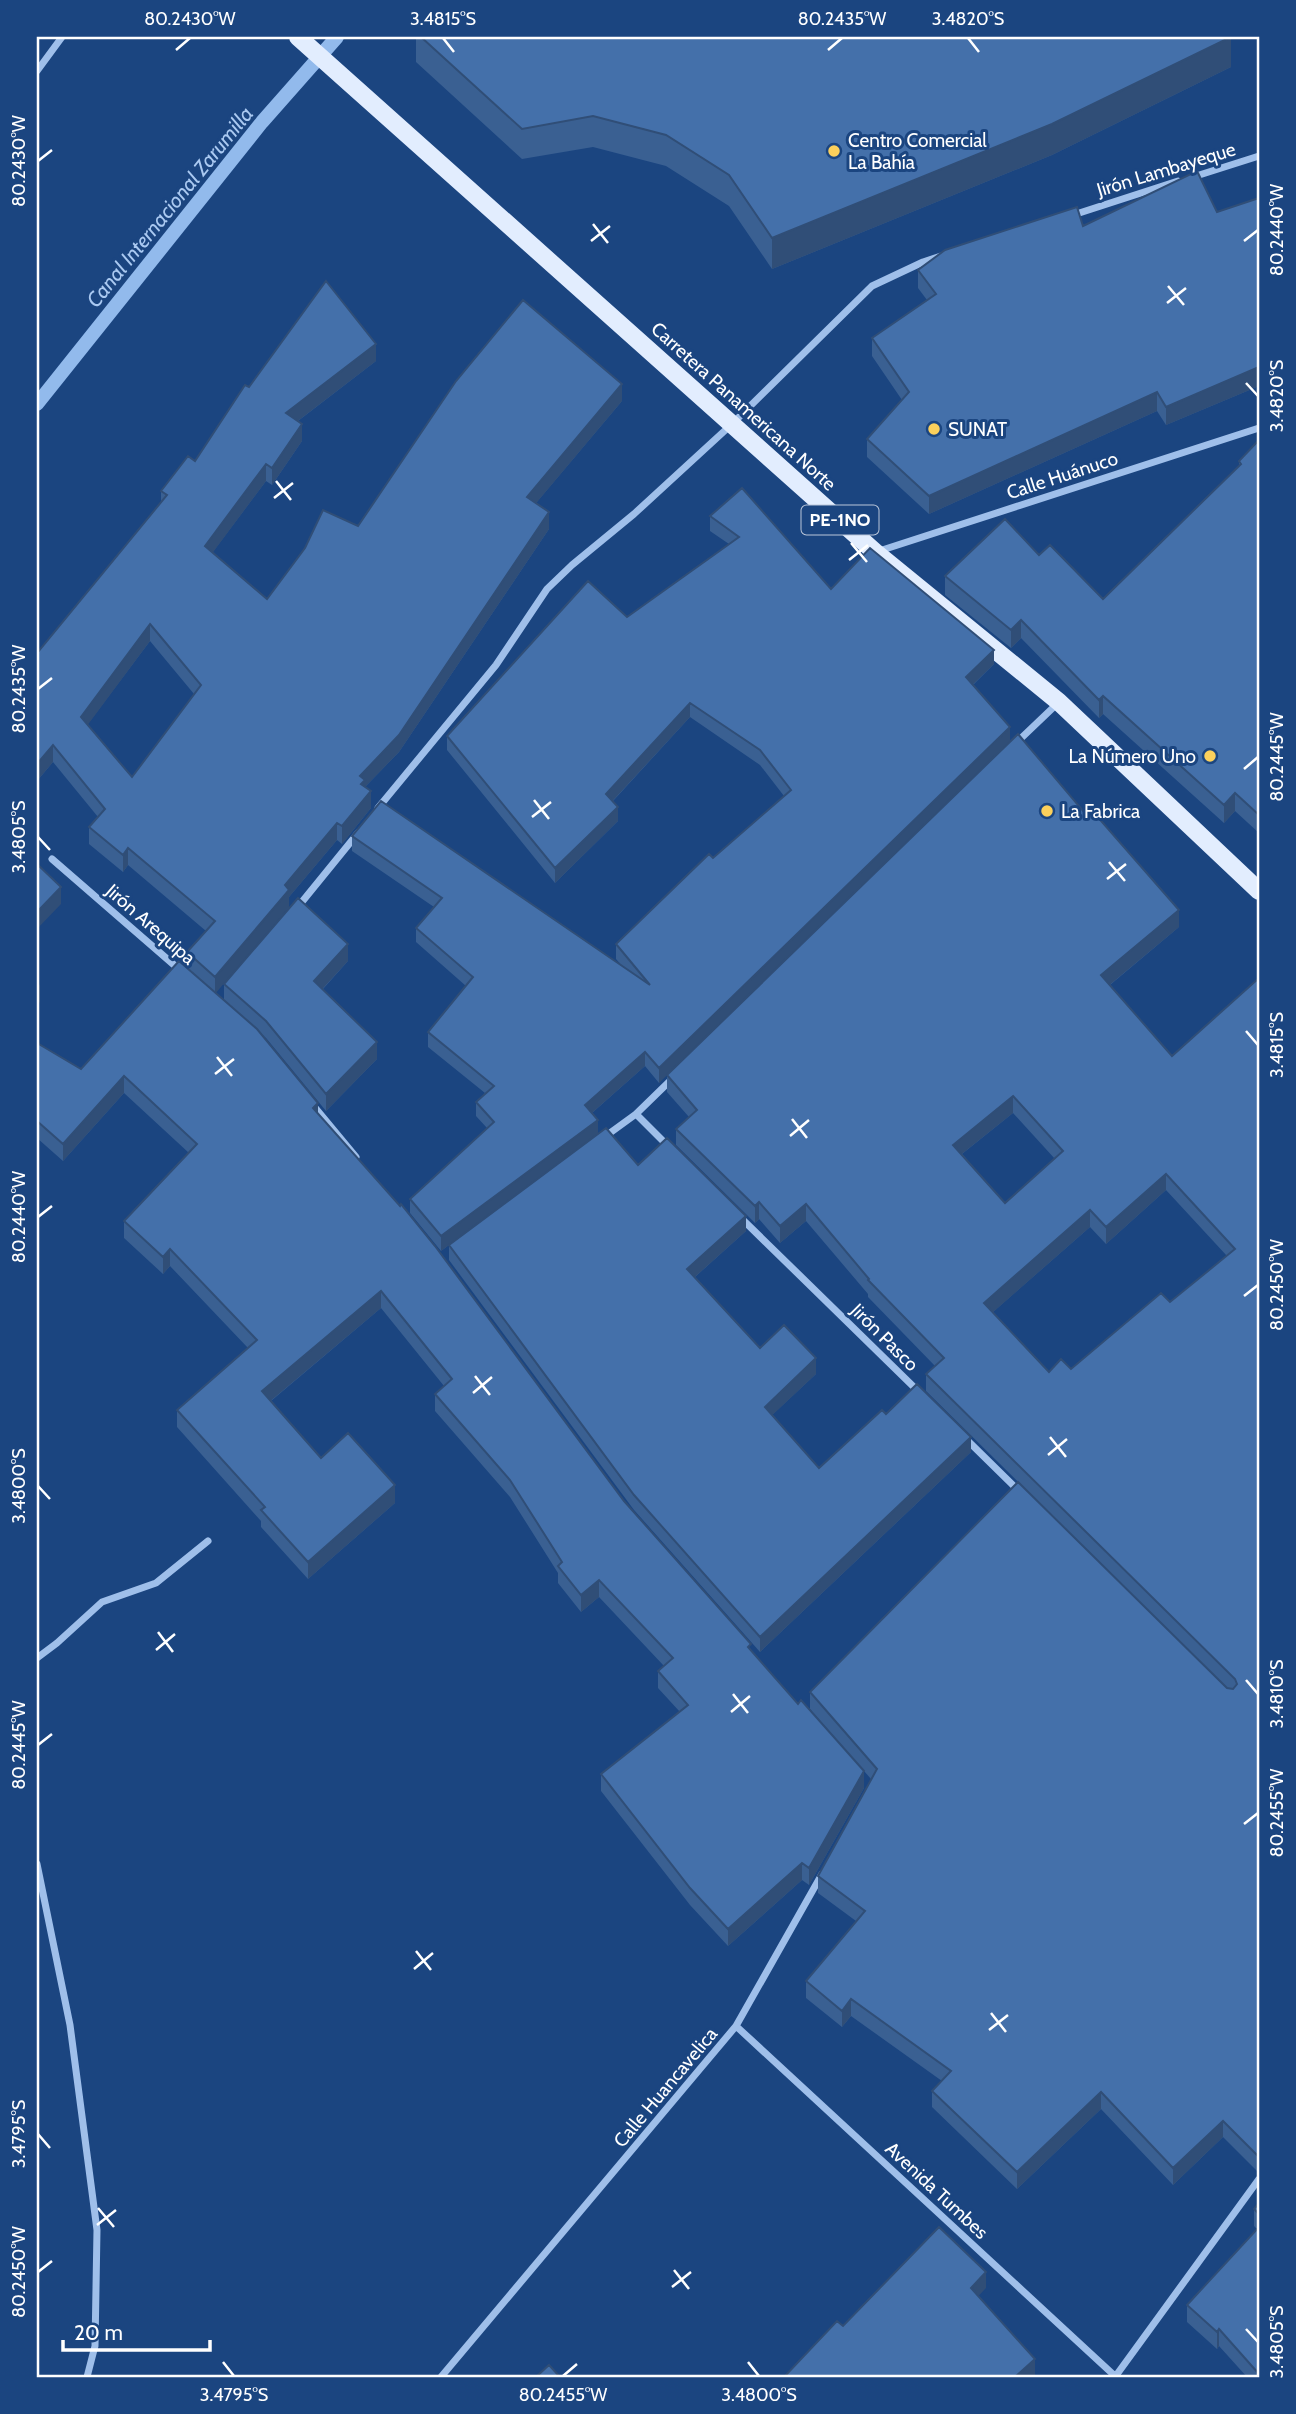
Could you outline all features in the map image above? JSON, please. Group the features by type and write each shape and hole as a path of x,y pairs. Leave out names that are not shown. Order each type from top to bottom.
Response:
{"main road":[{"name":"Carretera Panamericana Norte","path":"298,37 875,552 1059,702 1259,891"}],"street":[{"path":"37,71 62,37"},
{"name":"Jirón Lambayeque","path":"1059,219 1259,156"},
{"path":"376,810 496,665 547,589 732,424 872,286 923,262 945,255"},
{"name":"Calle Huánuco","path":"875,552 1259,428"},
{"path":"1010,750 1059,702"},
{"path":"292,914 368,821"},
{"name":"Jirón Arequipa","path":"52,859 186,975"},
{"path":"592,1146 636,1114 685,1066"},
{"path":"304,1094 363,1166"},
{"path":"636,1114 676,1153"},
{"name":"Jirón Pasco","path":"735,1212 923,1397"},
{"path":"963,1436 1023,1495"},
{"path":"37,1658 102,1602 156,1583 208,1541"},
{"path":"37,1864 70,2025 97,2230 95,2346 87,2377"},
{"name":"Calle Huancavelica","path":"441,2377 736,2026 824,1871"},
{"name":"Avenida Tumbes","path":"736,2026 1115,2377"},
{"path":"1115,2377 1259,2179"}],"building":[{"name":"Centro Comercial La Bahía","path":"421,37 1231,37 1052,124 772,238 729,175 666,135 593,116 522,129"},
{"path":"1197,171 1217,212 1259,198 1259,367 1166,407 1157,392 929,496 867,439 909,392 872,338 936,294 918,270 945,250 1077,207 1083,226"},
{"path":"326,281 376,344 286,413 302,424 272,468 266,464 205,546 267,599 305,548 323,510 358,526 456,381 523,300 622,384 527,497 549,512 399,735 360,776 365,780 361,784 371,791 342,826 337,823 285,885 289,890 215,977 187,952 215,921 128,848 123,855 89,827 105,809 53,745 37,764 37,653 167,495 161,491 188,456 195,461 245,385 249,387","holes":["150,624 201,685 132,777 81,717"]},
{"path":"1259,440 1259,815 1235,793 1224,805 1103,696 1099,700 1021,620 1011,630 945,576 1005,519 1039,555 1050,545 1103,599 1241,464 1239,461"},
{"path":"742,488 831,589 870,548 994,650 966,677 1010,727 659,1068 645,1052 585,1105 598,1120 441,1236 410,1199 494,1122 476,1102 494,1086 428,1032 473,977 416,928 442,898 352,836 381,801 650,985 616,944 709,854 713,858 791,790 760,750 690,703 606,794 618,807 555,868 447,736 588,581 627,617 739,537 710,516"},
{"path":"1018,734 1083,811 1089,807 1179,910 1101,975 1172,1056 1259,978 1259,2157 1223,2121 1173,2168 1101,2092 1017,2172 932,2091 951,2071 851,1999 842,2011 806,1981 865,1911 818,1876 877,1769 810,1692 1018,1482 1227,1688 1233,1689 1237,1684 1235,1679 926,1374 944,1358 868,1280 806,1204 780,1226 759,1202 755,1206 676,1129 697,1110 667,1075","holes":["1013,1096 1063,1151 1005,1203 953,1145","1166,1174 1235,1249 1170,1302 1161,1293 1071,1369 1061,1359 1049,1372 984,1303 1090,1210 1106,1227"]},
{"path":"37,864 61,887 37,912"},
{"path":"298,898 348,944 314,981 377,1042 326,1094 266,1021 224,984"},
{"path":"179,961 257,1029 318,1103 313,1108 400,1206 401,1204 435,1246 624,1501 751,1644 748,1647 798,1704 801,1700 864,1771 809,1868 802,1863 728,1929 690,1888 601,1774 688,1705 658,1671 673,1658 599,1580 581,1595 558,1566 562,1562 510,1480 435,1394 452,1379 381,1291 262,1391 321,1458 348,1433 395,1485 308,1562 261,1510 265,1507 177,1410 257,1340 170,1249 163,1257 124,1221 197,1144 124,1076 63,1144 37,1121 37,1043 81,1069"},
{"path":"606,1128 638,1165 667,1138 746,1216 687,1269 760,1348 784,1325 816,1358 765,1407 819,1468 882,1410 886,1414 917,1384 971,1437 760,1637 634,1495 449,1245"},
{"path":"939,2227 986,2272 971,2288 1035,2359 1015,2377 784,2377 837,2321 843,2326"},
{"path":"1259,2227 1259,2374 1219,2329 1217,2332 1187,2305"},
{"path":"549,2365 560,2377 536,2377"}],"waterway":[{"name":"Canal Internacional Zarumilla","path":"37,404 262,122 337,37"}],"place":[{"name":"Centro Comercial La Bahía","path":"834,151"},
{"name":"SUNAT","path":"934,429"},
{"name":"La Número Uno","path":"1210,756"},
{"name":"La Fabrica","path":"1047,811"}]}
